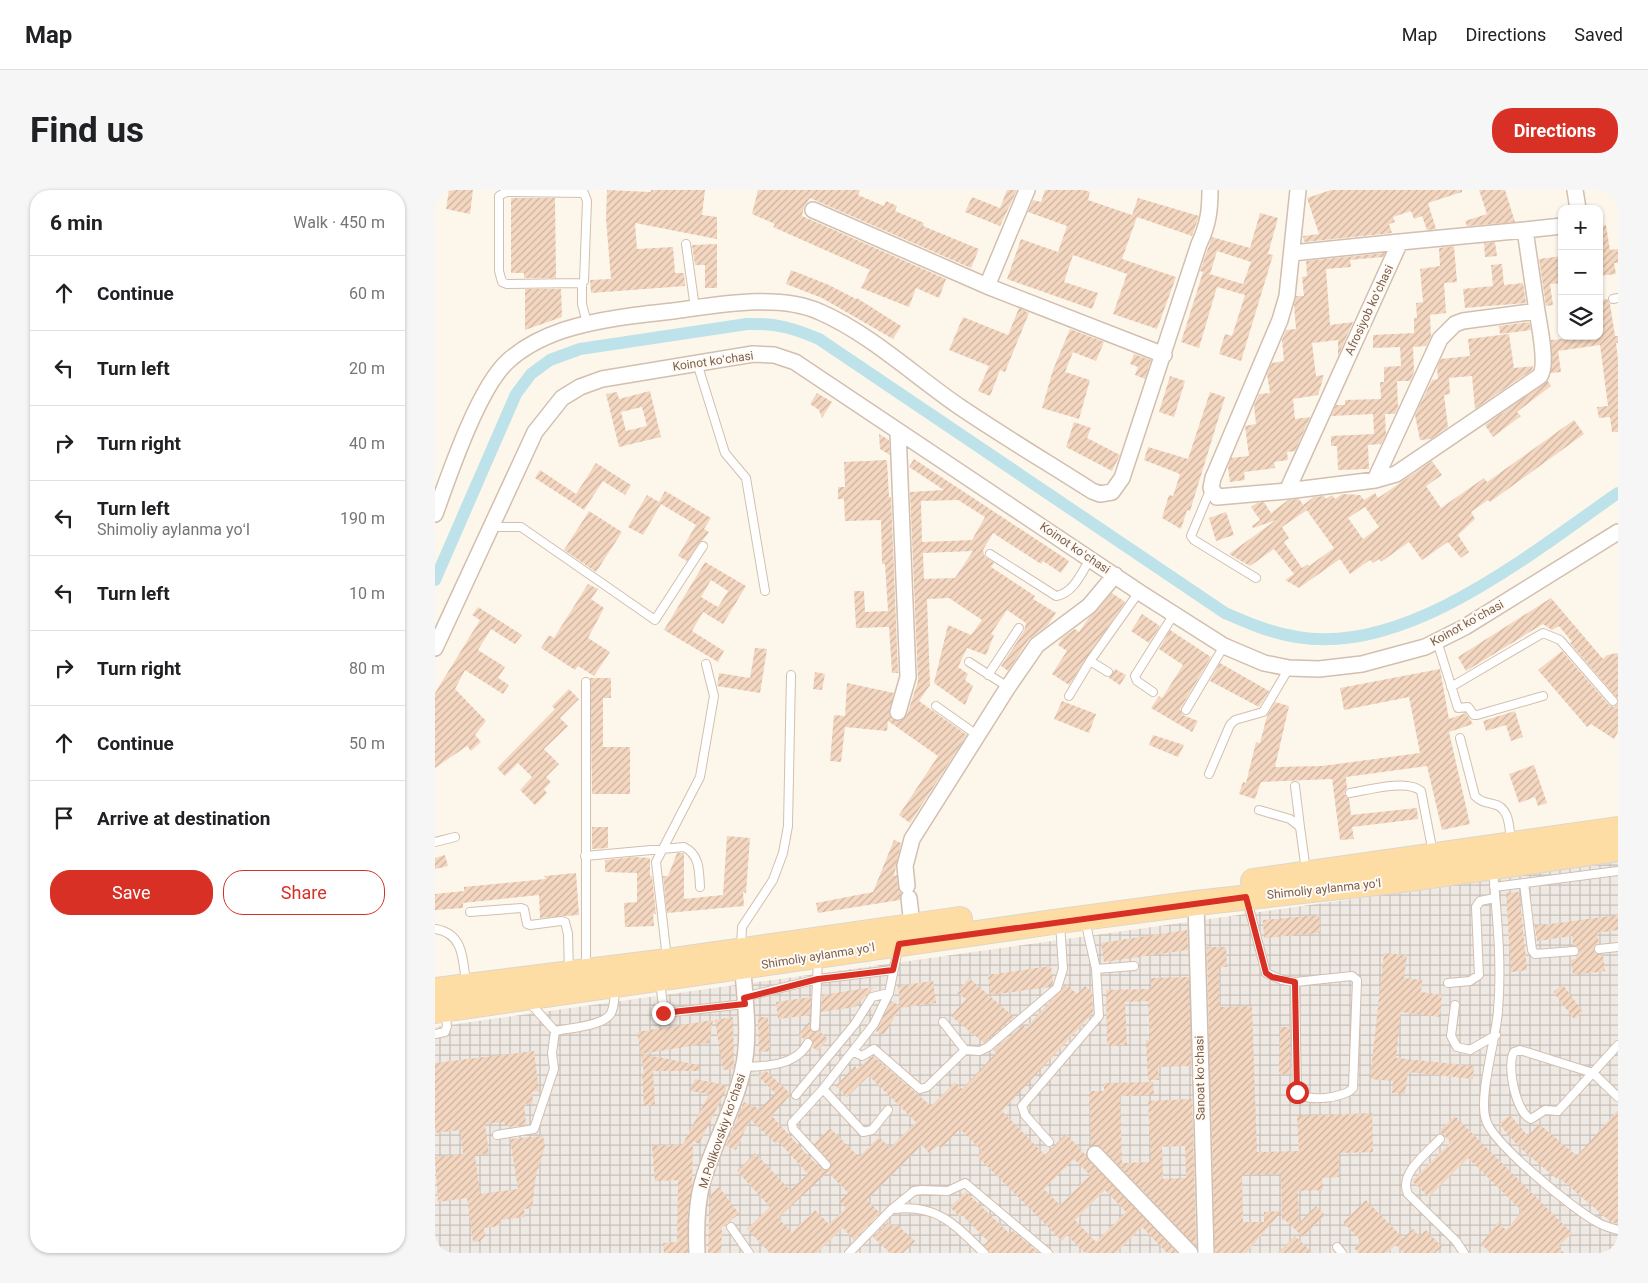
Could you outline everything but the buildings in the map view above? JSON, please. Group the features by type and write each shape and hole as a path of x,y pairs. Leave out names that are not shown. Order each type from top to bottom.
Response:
{"main road":[{"name":"Shimoliy aylanma yoʻl","path":"742,959 818,968 905,934 1060,922 1246,897 1401,870 1433,854 1618,829"},
{"name":"Shimoliy aylanma yoʻl","path":"438,1004 526,999 615,985 663,971 1306,873 1401,870 1493,877 1618,849"},
{"name":"Shimoliy aylanma yoʻl","path":"438,1004 466,987 577,972 663,971"}],"street":[{"path":"987,286 1027,190"},
{"path":"435,514 476,413 489,387 505,363 523,349 543,338 587,323 752,302 797,304 820,311 849,327 960,407 1100,494 1112,492 1122,478 1199,244 1207,227 1210,215 1210,190"},
{"path":"1298,190 1287,296 1280,320 1213,478 1211,488 1214,495 1220,498 1375,480 1396,474 1540,376 1543,371 1543,362 1525,230"},
{"path":"1575,190 1577,205"},
{"path":"813,210 987,286 1164,355"},
{"path":"1292,252 1558,226"},
{"name":"Afrosiyob koʻchasi","path":"1287,491 1400,242"},
{"path":"1375,480 1440,339 1455,324 1463,320 1537,311"},
{"name":"Koinot koʻchasi","path":"435,648 535,432 562,398 580,387 602,379 753,354 774,355 795,362 1139,592 1224,646 1264,663 1289,668 1319,669 1363,664 1394,657 1437,641 1465,627 1618,532"},
{"path":"898,432 908,677 898,712"},
{"name":"Koinot koʻchasi","path":"905,934 908,892 905,866 912,839 977,735 1037,645 1089,606 1115,575"},
{"name":"Sanoat koʻchasi","path":"1196,903 1205,1253"},
{"name":"M.Polikovskiy koʻchasi","path":"697,1253 698,1205 703,1178 740,1084 744,1067 746,1048 742,959"},
{"path":"1095,1154 1190,1253"}],"lane":[{"path":"581,283 507,284 502,282 499,271 499,196 506,192 584,192 587,201 584,280 581,283 582,304 587,323"},
{"path":"686,244 695,308"},
{"path":"697,363 725,453 746,478 765,591"},
{"path":"1211,488 1191,536 1193,540 1256,578"},
{"path":"490,527 521,527 655,620 703,546"},
{"path":"990,554 1057,596 1063,595 1073,586 1091,559"},
{"path":"1069,696 1090,661 1139,592"},
{"path":"1153,692 1137,681 1135,676 1174,614"},
{"path":"988,674 1019,628"},
{"path":"1451,687 1543,633 1560,640 1613,701"},
{"path":"1437,641 1458,708 1468,707 1474,715 1543,696"},
{"path":"1186,710 1224,646"},
{"path":"1090,661 1108,672"},
{"path":"969,662 1008,687"},
{"path":"706,664 714,696 700,777 656,862 663,971 663,1013 745,1001 818,968 893,970"},
{"path":"1209,774 1230,725 1235,720 1263,712 1289,668"},
{"path":"742,959 742,927 773,880 783,853 788,826 791,675"},
{"path":"577,972 585,856 586,682"},
{"path":"936,706 977,735"},
{"path":"1460,738 1475,796 1480,801 1503,808 1507,814 1512,843"},
{"path":"1295,786 1306,873"},
{"path":"1350,793 1415,786 1421,790 1433,854"},
{"path":"1259,810 1290,819 1300,827"},
{"path":"435,842 455,837"},
{"path":"585,856 684,847 690,850 698,865 700,887"},
{"path":"1618,871 1524,883 1493,877 1499,946 1496,1035 1485,1094 1485,1115 1491,1130 1507,1148 1565,1199 1596,1222 1618,1230"},
{"path":"1524,883 1532,950 1535,954 1540,955 1574,952"},
{"path":"1246,897 1266,973 1272,977 1295,982 1352,976 1357,980 1353,1088 1348,1094 1305,1098 1297,1092 1295,982"},
{"path":"1448,982 1470,981 1479,975 1476,906 1479,901 1495,898"},
{"path":"469,912 521,908 524,909 527,924 565,922 577,972"},
{"path":"1049,1142 1025,1115 1022,1106 1099,1016 1096,970 1085,918"},
{"path":"943,1022 965,1050 980,1051 988,1047 1057,988 1063,970 1060,922"},
{"path":"435,929 456,937 463,956 466,987"},
{"path":"826,1165 792,1126 794,1120 854,1052 874,1024 889,993 893,970 905,934"},
{"path":"1599,949 1618,947"},
{"path":"1096,970 1134,966"},
{"path":"815,1027 818,968"},
{"path":"555,1031 592,1024 608,1018 611,1013 615,985"},
{"path":"796,1096 855,1024 872,997 889,993"},
{"path":"497,1134 534,1129 554,1069 552,1053 555,1031 526,999"},
{"path":"435,1034 447,1030 438,1004"},
{"path":"1455,1005 1451,1036 1457,1047 1470,1050 1496,1035"},
{"path":"744,1067 781,1063 800,1053 808,1043"},
{"path":"1618,1045 1593,1073 1559,1111 1545,1110 1534,1119 1529,1119 1519,1106 1514,1092 1511,1060 1514,1052 1520,1050 1593,1073 1618,1097"},
{"path":"854,1052 861,1056 872,1048 877,1050 920,1089 927,1087 965,1050"},
{"path":"823,1089 863,1132 872,1130 888,1110"},
{"path":"1440,1139 1406,1177 1405,1189 1456,1241 1464,1253"},
{"path":"849,1253 892,1209 914,1192 921,1190 948,1191 965,1183 1047,1253"},
{"path":"892,1209 907,1207 919,1209 949,1219 984,1253"},
{"path":"731,1227 749,1253"}],"shaded area":[{"path":"1618,862 1618,1253 435,1253 435,1027"}],"waterway":[{"path":"435,580 516,394 531,374 550,360 580,349 747,324 767,324 784,327 819,339 1225,613 1260,627 1297,637 1339,639 1381,631 1424,616 1466,595 1507,570 1618,493"}],"route":[{"path":"663,1013 745,1004 744,998 818,979 893,970 899,944 1246,897 1266,973 1272,977 1295,982 1297,1092"}]}
